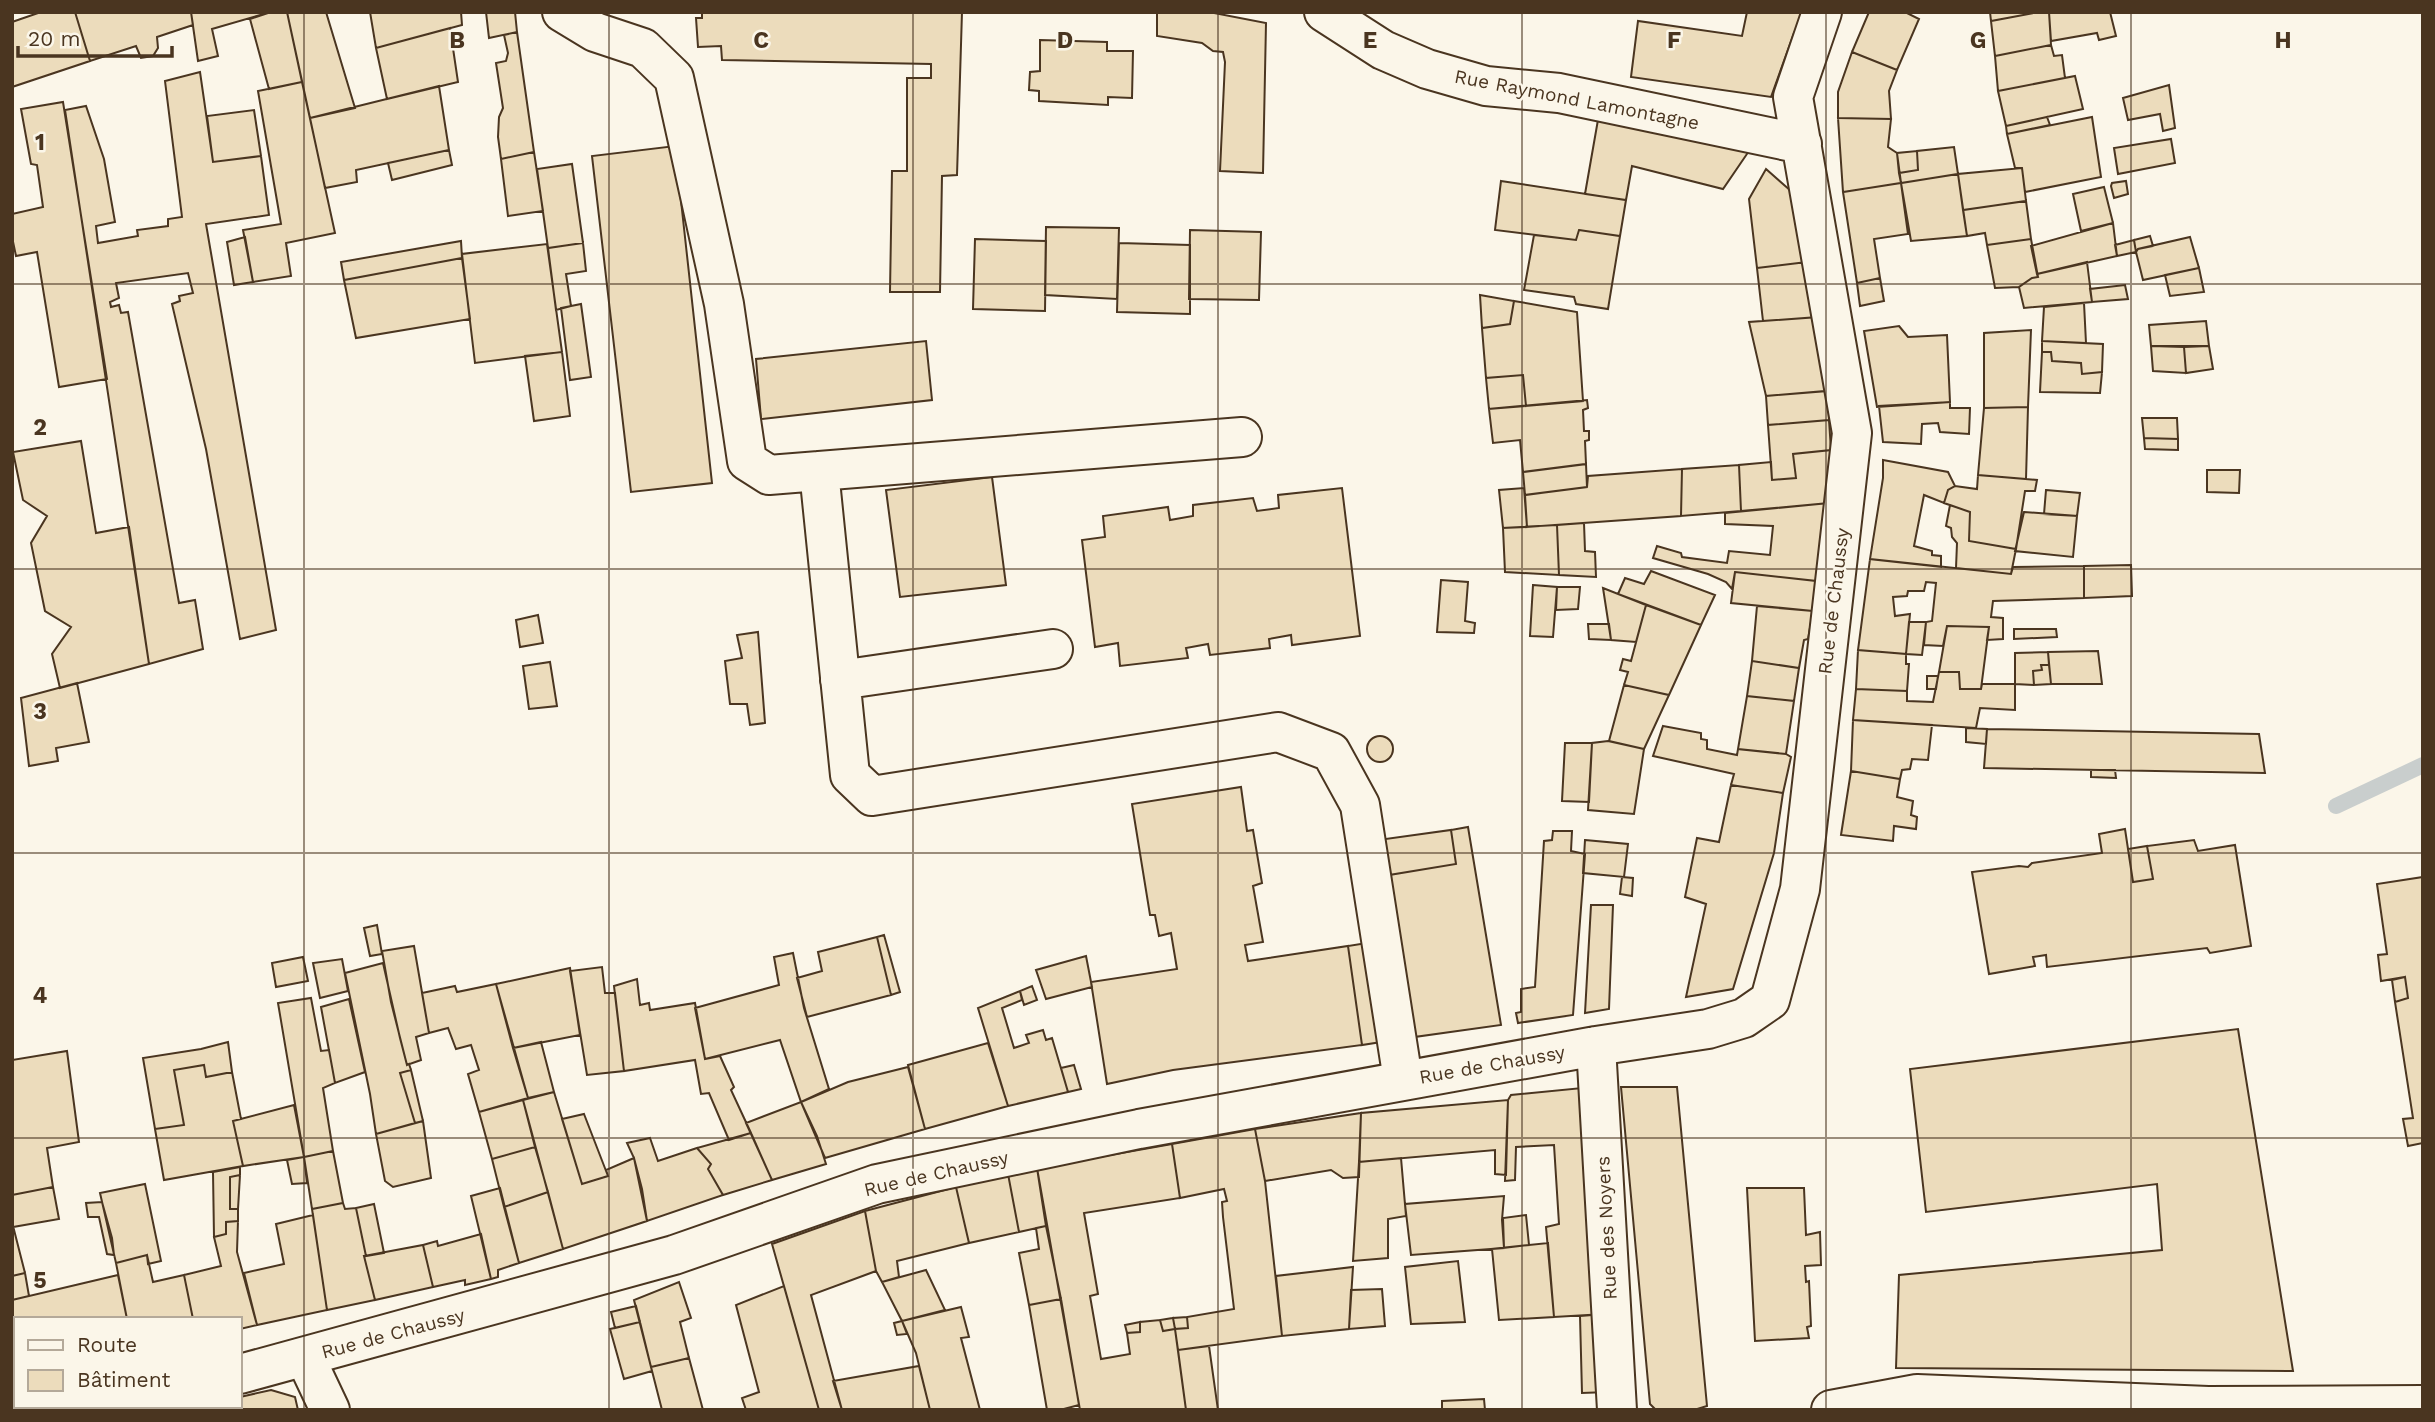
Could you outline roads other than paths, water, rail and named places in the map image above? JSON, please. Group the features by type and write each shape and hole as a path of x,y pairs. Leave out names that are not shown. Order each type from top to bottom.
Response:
{"street":[{"path":"562,12 595,32 643,48 674,78 724,304 747,461 769,475 1242,437"},
{"name":"Rue Raymond Lamontagne","path":"1324,12 1383,50 1427,69 1486,86 1559,93 1802,144"},
{"name":"Rue de Chaussy","path":"242,1373 674,1255 877,1184 1139,1129 1596,1046 1708,1029 1744,1018 1770,1000 1800,889 1852,433 1793,97 1822,12"},
{"path":"819,471 850,775 872,796 1278,732 1331,752 1360,805 1403,1080"},
{"path":"840,680 1053,649"},
{"name":"Rue des Noyers","path":"1596,1046 1617,1410"},
{"path":"305,1357 330,1410"},
{"path":"1830,1410 1917,1394 2208,1406 2423,1405"}],"waterway":[{"path":"2336,806 2423,765"}]}
